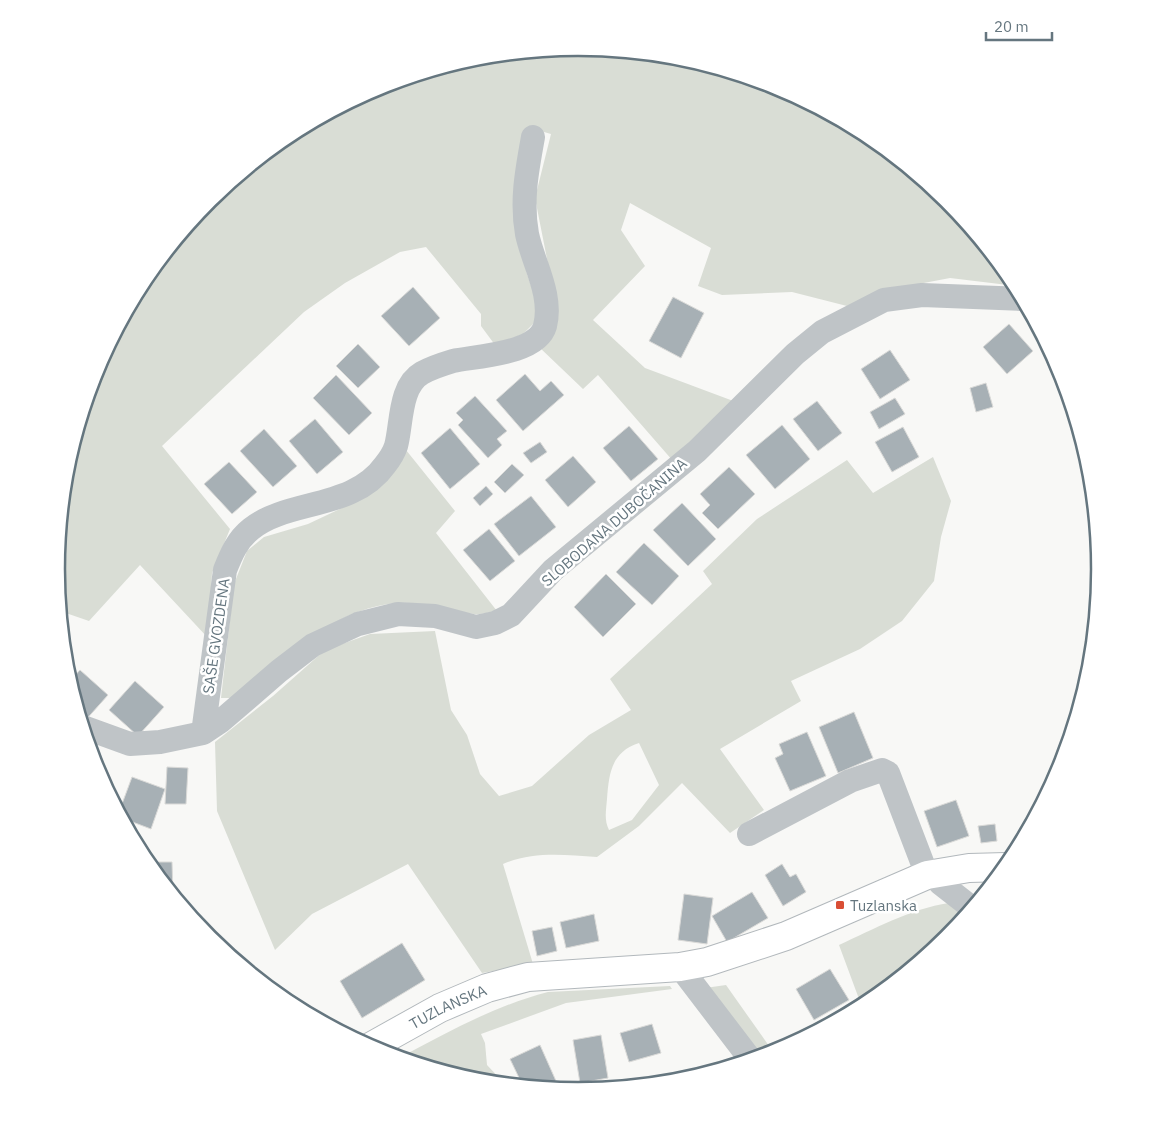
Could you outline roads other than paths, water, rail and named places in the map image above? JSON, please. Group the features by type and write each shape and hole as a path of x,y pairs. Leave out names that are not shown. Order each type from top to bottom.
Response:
{"street":[{"name":"SAŠE GVOZDENA","path":"203,733 224,570 234,548 250,530 265,521 336,498 365,485 384,467 396,448 403,405 411,384 420,374 452,362 505,352 527,344 540,335 545,326 546,301 527,234 523,193 533,137"},
{"name":"SLOBODANA DUBOČANINA","path":"90,729 130,744 160,742 203,733 221,721 313,645 358,624 398,614 435,616 476,627 496,623 511,614 554,570 697,451 795,354 822,332 861,310 884,300 922,295 1014,299"},
{"path":"749,834 850,781 882,770 888,773 931,875 967,904"},
{"name":"TUZLANSKA","path":"379,1042 448,1005 487,988 528,976 680,967 707,962 756,947 821,922 931,875 968,868 996,867"},
{"path":"680,967 747,1055"}],"place":[{"name":"Tuzlanska","path":"840,905"}]}
